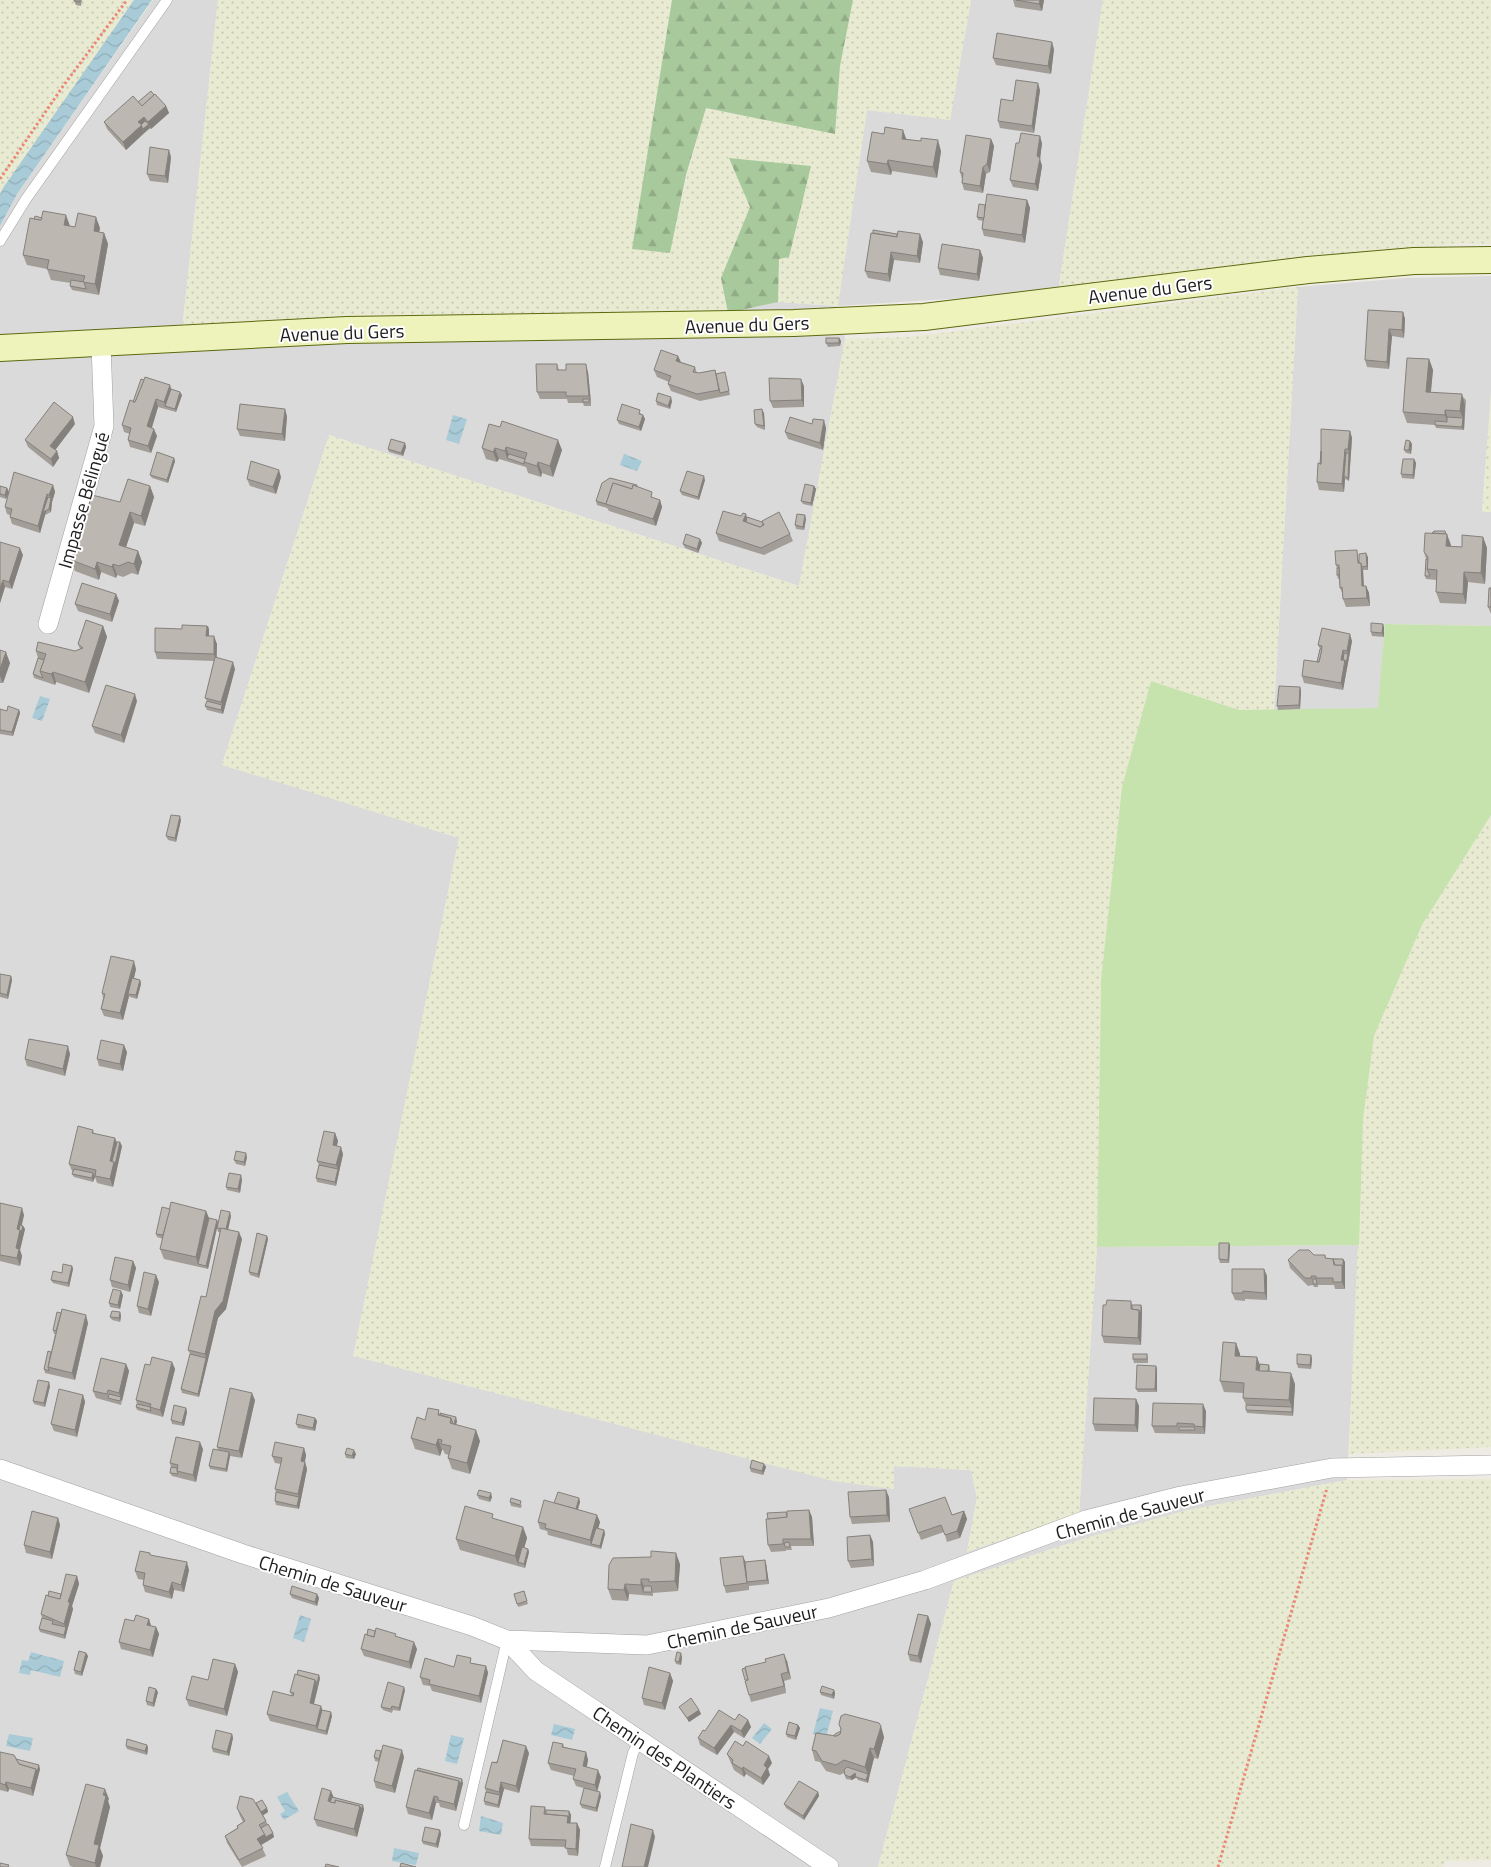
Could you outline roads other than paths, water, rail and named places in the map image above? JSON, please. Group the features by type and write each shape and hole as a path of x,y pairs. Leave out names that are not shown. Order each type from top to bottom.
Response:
{"main road":[{"name":"Avenue du Gers","path":"0,348 347,330 775,324 924,317 1308,270 1414,261 1491,260"}],"street":[{"name":"Impasse Bélingué","path":"48,624 104,426 102,344"},
{"name":"Chemin de Sauveur","path":"0,1469 243,1554 472,1626 507,1640 647,1645 829,1608 925,1580 1086,1520 1181,1496 1332,1468 1491,1465"},
{"name":"Chemin des Plantiers","path":"507,1640 536,1671 829,1867"}],"lane":[{"path":"0,241 26,199 167,0"},
{"path":"464,1825 507,1640"},
{"path":"605,1867 634,1753 640,1739"}],"water":[{"path":"134,0 152,0 17,194 0,226 0,194 3,188"},
{"path":"453,415 467,419 459,444 446,440"},
{"path":"624,454 642,461 637,471 620,465"},
{"path":"40,696 50,699 42,721 32,718"},
{"path":"300,1615 311,1619 304,1642 293,1638"},
{"path":"31,1652 64,1661 60,1677 31,1670 30,1675 19,1673 22,1660 28,1661"},
{"path":"820,1708 833,1711 826,1737 813,1734"},
{"path":"764,1723 772,1729 760,1744 752,1738"},
{"path":"554,1724 575,1729 572,1740 551,1735"},
{"path":"9,1734 33,1738 30,1751 6,1746"},
{"path":"451,1735 464,1738 457,1764 445,1761"},
{"path":"287,1792 299,1811 284,1820 280,1814 285,1811 277,1797"},
{"path":"481,1816 503,1823 501,1835 479,1831"},
{"path":"394,1848 419,1853 416,1865 392,1861"}]}
